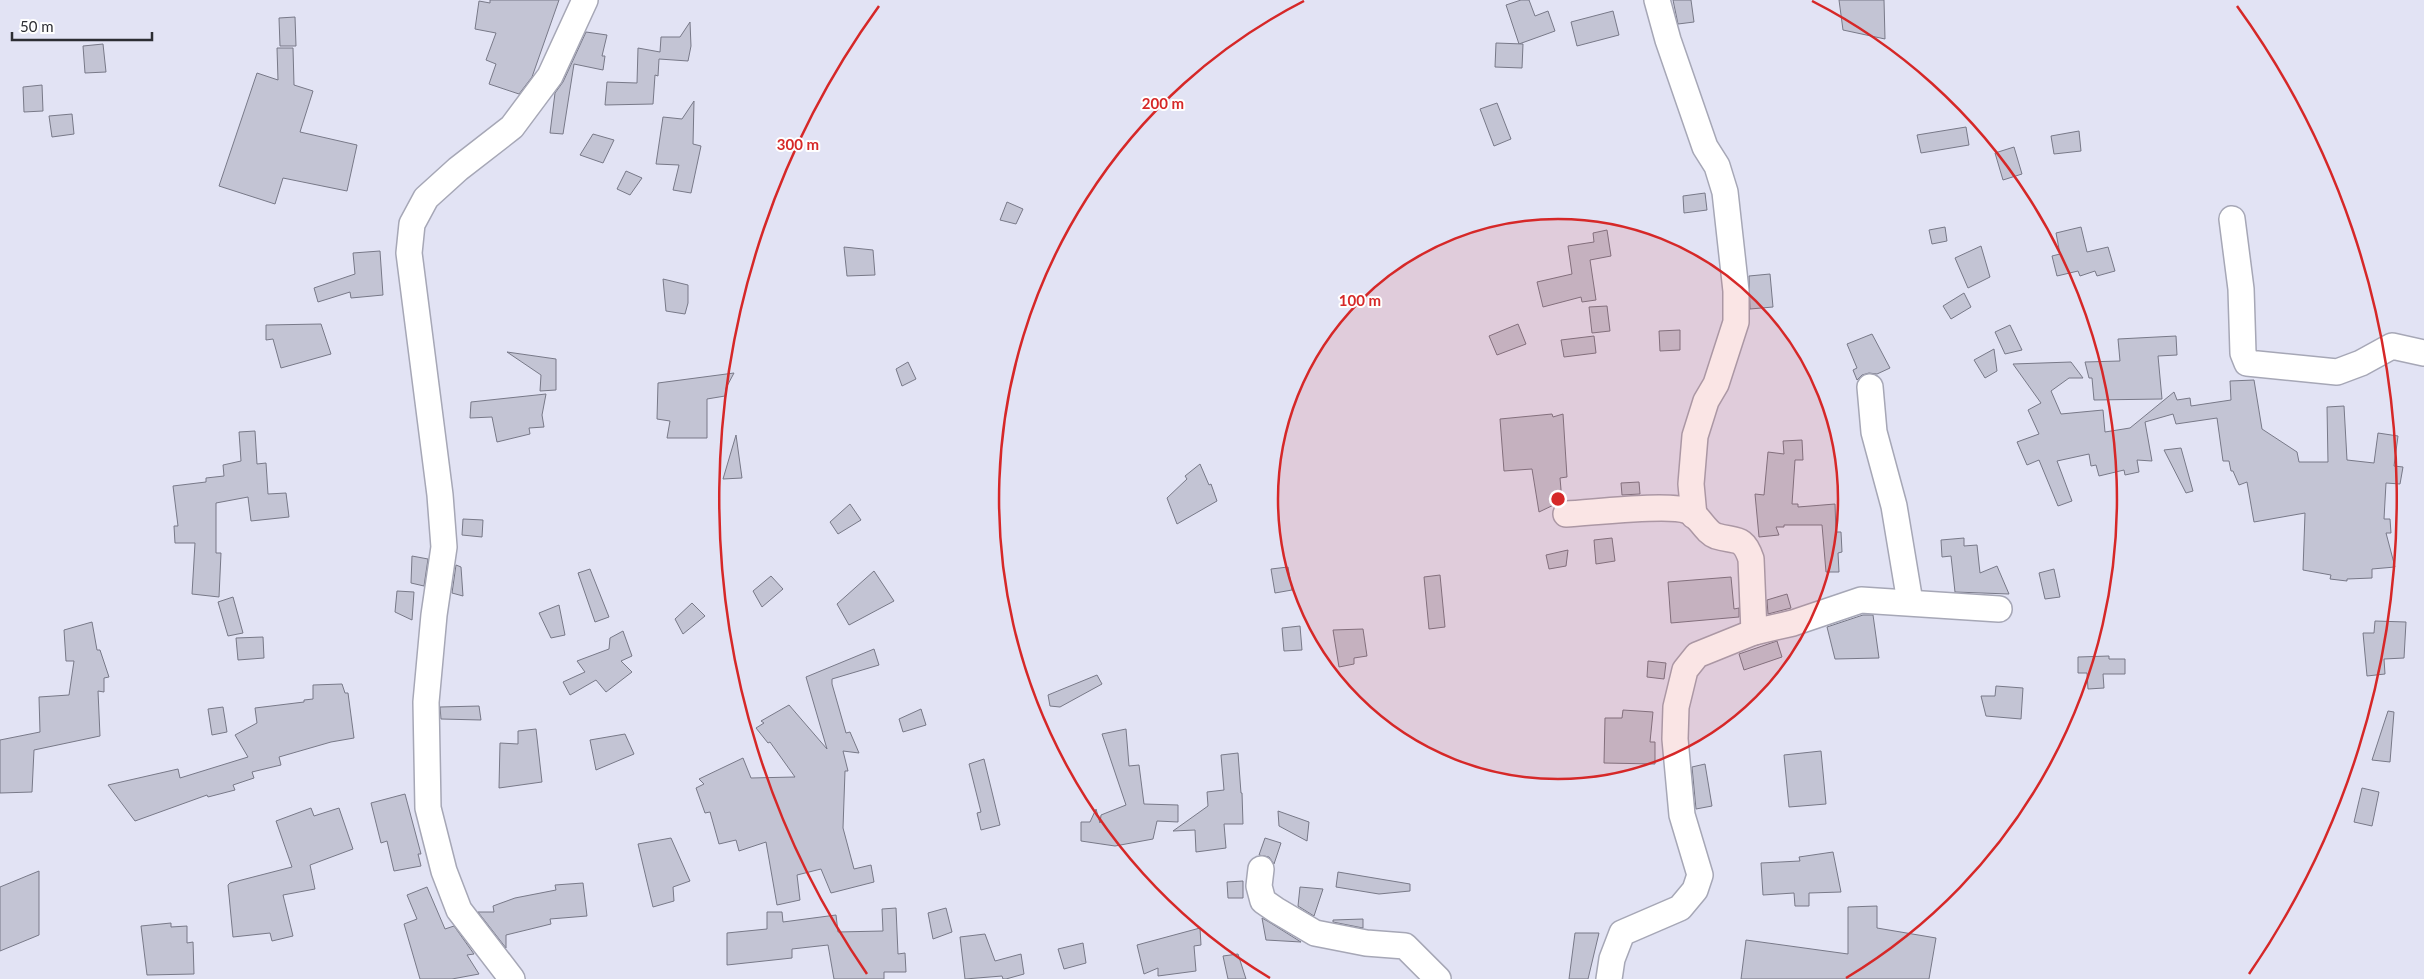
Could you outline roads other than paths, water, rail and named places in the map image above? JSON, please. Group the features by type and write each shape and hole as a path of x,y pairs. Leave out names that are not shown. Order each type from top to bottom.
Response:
{"street":[{"path":"512,979 458,910 444,871 428,808 426,702 434,615 444,547 439,486 409,253 412,224 426,198 458,169 512,127 550,76 585,0"},
{"path":"1657,0 1668,40 1705,147 1717,166 1725,192 1736,290 1736,322 1716,384 1706,402 1695,436 1691,484 1694,516"},
{"path":"2232,220 2241,289 2242,353 2247,363 2338,372 2361,363 2392,346 2424,353"},
{"path":"1870,387 1874,432 1894,506 1910,602"},
{"path":"1566,514 1670,508 1689,511 1715,536 1734,538 1747,548 1751,559 1754,632"},
{"path":"1609,979 1612,959 1622,933 1680,908 1695,890 1700,875 1682,815 1675,739 1676,707 1685,670 1697,655 1754,632 1793,623 1861,600 1999,609"},
{"path":"1261,869 1259,886 1263,901 1276,910 1315,933 1366,943 1405,946 1438,979"}]}
